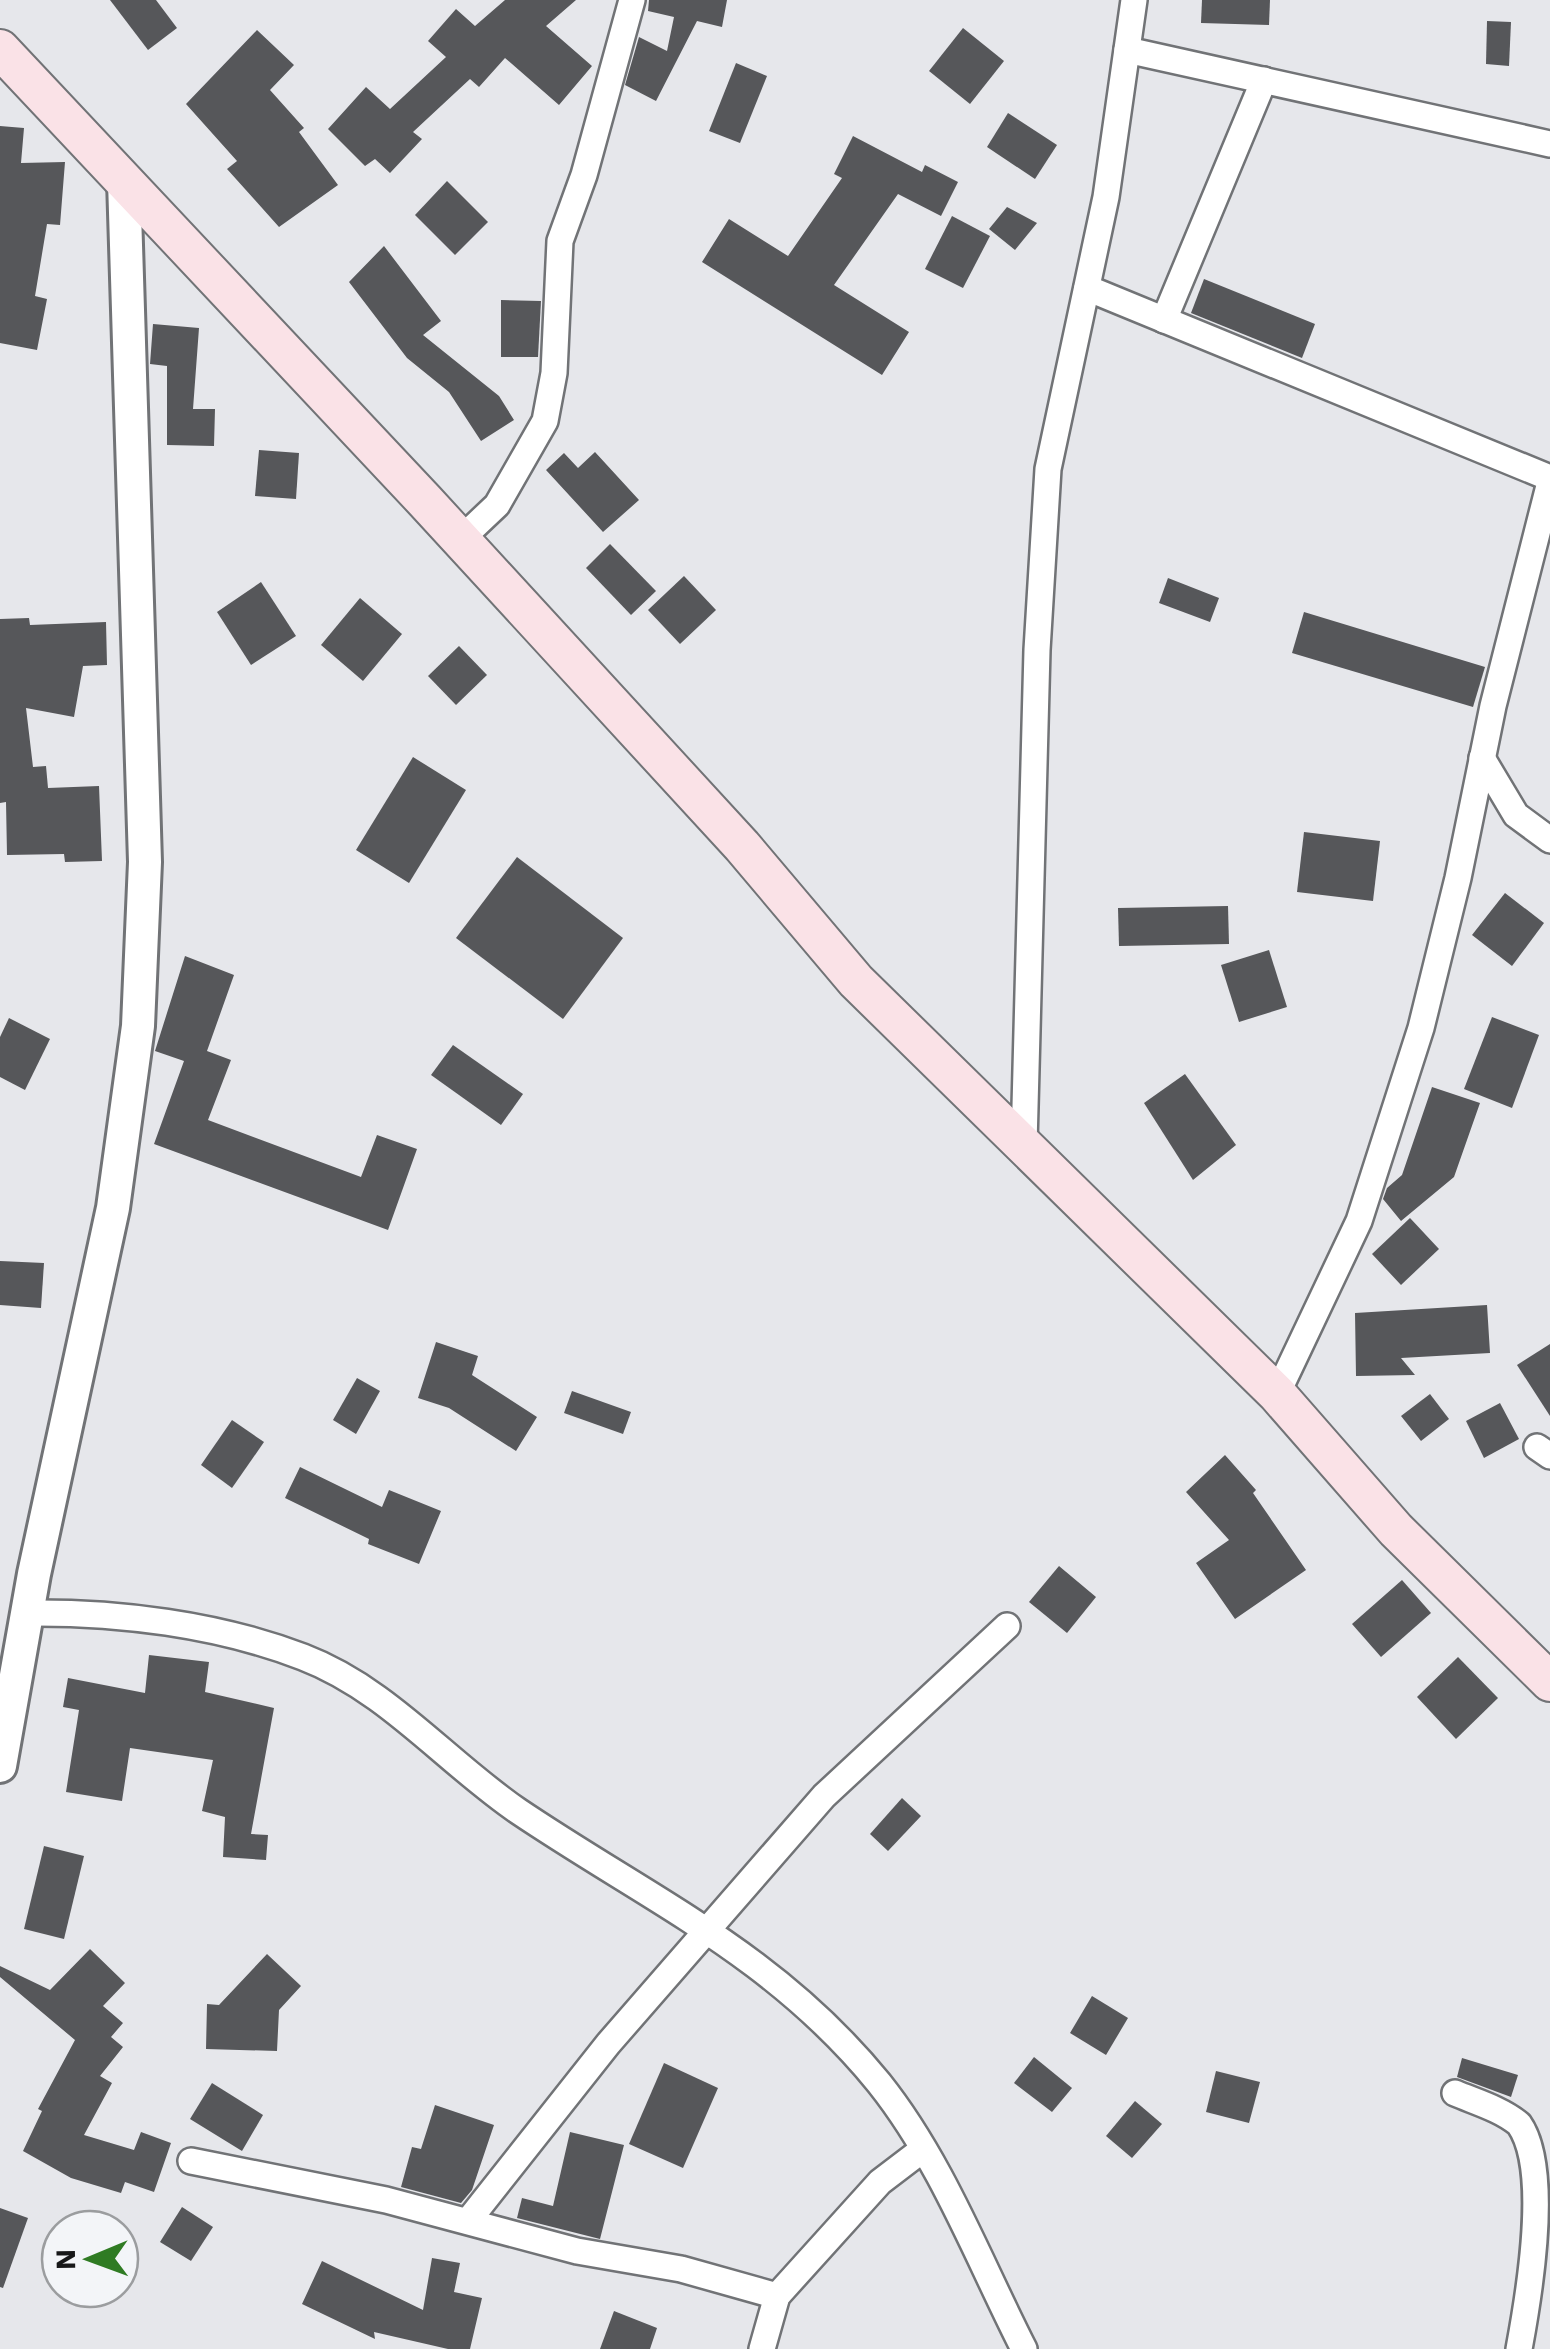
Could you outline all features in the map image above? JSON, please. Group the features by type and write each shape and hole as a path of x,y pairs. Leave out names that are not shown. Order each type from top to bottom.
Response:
{"main road":[{"path":"0,49 742,846 856,981 1277,1394 1396,1530 1550,1682"}],"street":[{"path":"460,540 497,505 545,420 554,373 560,240 584,175 632,0"},
{"path":"1024,1145 1036,670 1048,469 1106,197 1134,0"},
{"path":"1126,50 1550,144"},
{"path":"1164,320 1264,80"},
{"path":"0,1766 27,1613 113,1208 138,1026 145,862 124,180"},
{"path":"1086,288 1550,480 1421,1028 1359,1221 1277,1394"},
{"path":"1482,758 1516,815 1550,840"},
{"path":"27,1613 140,1618 304,1657 387,1704 456,1766 518,1810 708,1929 774,1976 827,2026 880,2085 922,2150 1024,2349"},
{"path":"468,2221 608,2044 824,1796 1007,1626"},
{"path":"1455,2093 1520,2124 1544,2156 1545,2229 1518,2349"},
{"path":"762,2349 776,2296 866,2196 922,2150"},
{"path":"191,2162 468,2221 576,2251 696,2273 776,2296"}],"building":[{"path":"110,0 156,0 177,28 148,50"},
{"path":"505,0 576,0 546,26 592,66 559,105 505,58 479,87 470,79 413,132 422,139 390,173 375,159 365,166 328,129 366,87 390,109 446,57 428,41 456,9 475,26"},
{"path":"649,0 727,0 722,27 697,21 656,101 625,85 639,37 667,51 674,17 648,11"},
{"path":"1202,0 1270,0 1269,25 1201,23"},
{"path":"1487,21 1511,22 1509,66 1486,64"},
{"path":"963,28 1004,61 970,104 929,71"},
{"path":"257,30 294,65 270,90 304,128 299,132 338,185 279,227 227,169 237,161 186,104"},
{"path":"736,63 767,76 740,143 709,131"},
{"path":"1008,113 1057,145 1035,179 987,147"},
{"path":"0,126 24,128 21,163 65,162 60,225 47,224 35,296 47,299 37,350 0,343"},
{"path":"853,136 922,172 925,165 958,182 941,216 898,194 834,285 909,332 882,375 702,262 729,219 788,256 842,178 834,174"},
{"path":"447,181 488,222 455,255 415,215"},
{"path":"1007,207 1037,223 1015,250 989,229"},
{"path":"952,216 990,236 963,288 925,269"},
{"path":"384,246 441,321 423,335 499,396 514,420 481,441 449,392 407,358 349,282"},
{"path":"1204,279 1315,324 1302,358 1191,313"},
{"path":"501,300 541,301 538,357 501,357"},
{"path":"153,324 199,328 193,409 215,409 214,446 167,445 167,366 150,364"},
{"path":"259,450 299,453 296,499 255,496"},
{"path":"595,452 639,500 603,532 546,470 564,453 578,468"},
{"path":"610,544 656,591 631,615 586,568"},
{"path":"684,576 716,610 680,644 648,610"},
{"path":"1168,578 1219,598 1210,622 1159,603"},
{"path":"261,582 296,636 251,665 217,612"},
{"path":"360,598 402,634 363,681 321,645"},
{"path":"1304,612 1485,667 1473,707 1292,653"},
{"path":"29,618 30,625 106,622 107,665 83,666 74,717 26,708 33,767 46,766 48,788 99,786 102,861 65,862 64,854 7,855 6,802 0,803 0,619"},
{"path":"459,646 487,675 456,705 428,676"},
{"path":"413,757 466,790 409,883 356,850"},
{"path":"1304,832 1380,841 1373,901 1297,892"},
{"path":"517,857 623,938 563,1019 456,938"},
{"path":"1505,893 1544,923 1512,966 1472,935"},
{"path":"1228,906 1229,944 1119,946 1118,908"},
{"path":"1269,950 1287,1007 1239,1022 1221,965"},
{"path":"185,956 234,975 207,1051 231,1060 208,1120 361,1177 377,1135 417,1149 388,1230 154,1144 184,1061 155,1051"},
{"path":"1492,1017 1539,1035 1512,1108 1464,1089"},
{"path":"9,1018 50,1039 25,1090 0,1077 0,1037"},
{"path":"453,1045 523,1094 501,1125 431,1075"},
{"path":"1185,1074 1236,1145 1193,1180 1144,1103"},
{"path":"1432,1087 1480,1103 1454,1177 1401,1221 1383,1199 1387,1188 1402,1175"},
{"path":"1410,1218 1439,1249 1401,1285 1372,1254"},
{"path":"0,1261 44,1263 41,1308 0,1305"},
{"path":"1487,1305 1490,1353 1401,1358 1415,1375 1356,1376 1355,1313"},
{"path":"436,1342 478,1356 472,1375 537,1417 516,1451 449,1408 418,1398"},
{"path":"1550,1344 1550,1416 1517,1365"},
{"path":"357,1378 380,1391 356,1434 333,1420"},
{"path":"572,1391 631,1412 623,1434 564,1413"},
{"path":"1430,1394 1449,1419 1421,1441 1401,1416"},
{"path":"1500,1403 1519,1439 1484,1458 1466,1421"},
{"path":"232,1420 264,1442 232,1488 201,1465"},
{"path":"1225,1455 1256,1490 1253,1493 1306,1570 1235,1619 1196,1563 1229,1540 1186,1492"},
{"path":"300,1467 382,1507 389,1490 441,1511 419,1564 368,1544 369,1539 285,1498"},
{"path":"1059,1566 1096,1597 1067,1633 1029,1602"},
{"path":"1402,1580 1431,1613 1381,1657 1352,1624"},
{"path":"149,1655 209,1662 205,1692 274,1708 251,1834 268,1835 266,1860 223,1857 225,1817 202,1811 213,1760 130,1748 122,1801 66,1792 79,1710 63,1707 68,1678 145,1693"},
{"path":"1458,1657 1498,1698 1456,1739 1417,1697"},
{"path":"902,1798 921,1816 888,1851 870,1834"},
{"path":"44,1846 84,1856 64,1939 24,1929"},
{"path":"90,1949 125,1983 103,2006 123,2023 111,2037 123,2047 100,2076 112,2083 84,2135 134,2150 141,2132 171,2143 154,2192 125,2182 121,2193 71,2178 23,2151 42,2111 38,2109 75,2040 0,1977 0,1966 50,1990"},
{"path":"267,1954 301,1986 279,2010 277,2051 206,2049 207,2004 219,2005"},
{"path":"1092,1996 1128,2018 1106,2055 1070,2033"},
{"path":"1034,2057 1072,2088 1052,2112 1014,2083"},
{"path":"1462,2058 1518,2075 1511,2097 1457,2077"},
{"path":"664,2063 718,2088 683,2168 629,2144"},
{"path":"1216,2071 1260,2082 1249,2123 1206,2112"},
{"path":"212,2083 263,2115 242,2151 190,2119"},
{"path":"1135,2101 1162,2124 1132,2158 1106,2136"},
{"path":"435,2105 494,2125 472,2190 461,2203 401,2187 412,2147 421,2149"},
{"path":"570,2132 624,2145 600,2239 517,2218 522,2198 553,2206"},
{"path":"182,2207 213,2227 191,2261 160,2242"},
{"path":"0,2208 28,2218 3,2288 0,2287"},
{"path":"432,2258 460,2263 454,2292 482,2298 470,2349 448,2349 374,2332 375,2339 302,2304 322,2261 423,2310"},
{"path":"614,2311 657,2328 650,2349 600,2349"}]}
